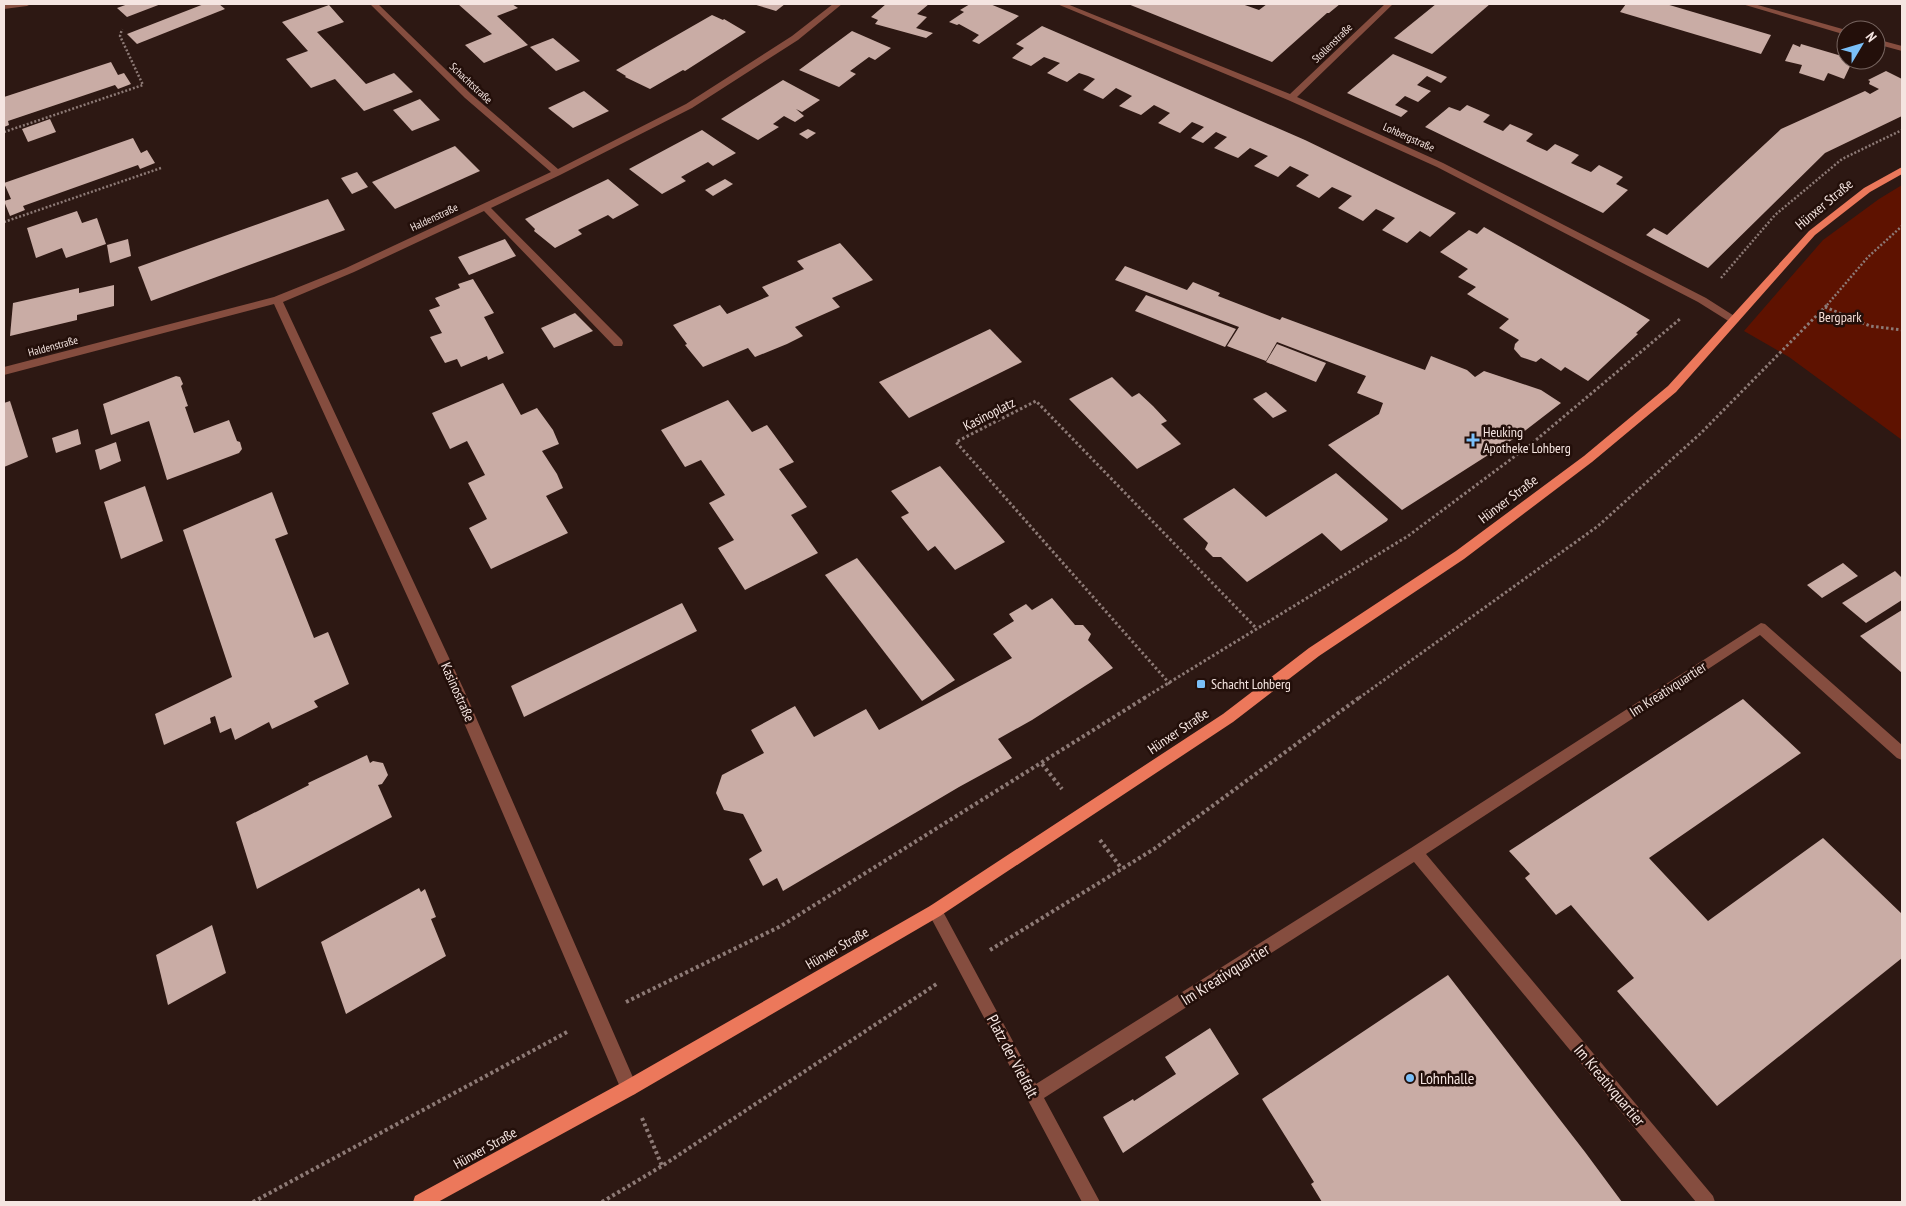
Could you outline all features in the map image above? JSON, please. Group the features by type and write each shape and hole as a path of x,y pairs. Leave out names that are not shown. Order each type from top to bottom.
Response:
{"main road":[{"name":"Hünxer Straße","path":"421,1202 629,1088 935,911 1228,718 1314,652 1460,555 1588,458 1672,389 1812,232 1867,190 1902,170"}],"street":[{"path":"7,6 27,4"},
{"name":"Schachtstraße","path":"374,4 468,96 557,174"},
{"name":"Haldenstraße","path":"4,371 277,300 350,270 557,174 689,106 795,38 838,4"},
{"name":"Lohbergstraße","path":"1061,4 1291,98 1440,165 1702,300 1734,319"},
{"name":"Stollenstraße","path":"1291,98 1389,4"},
{"path":"1746,4 1836,30"},
{"path":"1886,45 1902,49"},
{"path":"485,207 618,343"},
{"name":"Kasinostraße","path":"277,300 457,690 629,1088"},
{"name":"Im Kreativquartier","path":"1033,1095 1416,853 1761,628 1902,754"},
{"name":"Im Kreativquartier","path":"1416,853 1707,1202"},
{"name":"Platz der Vielfalt","path":"935,911 1091,1202"}],"path":[{"path":"4,132 142,85 120,36 122,29"},
{"path":"254,1202 598,1015 781,926 1170,684 1256,628 1408,536 1530,445 1702,300 1775,215 1842,159 1902,130"},
{"path":"4,222 162,168"},
{"path":"602,1202 662,1166 964,966 1154,850 1308,735 1598,526 1701,433 1825,307 1868,258 1902,226"},
{"path":"1825,307 1870,326 1902,330"},
{"name":"Kasinoplatz","path":"1170,684 956,442 1036,401 1256,628"},
{"path":"629,1088 662,1166"}],"green space":[{"name":"Bergpark","path":"1902,185 1902,440 1789,357 1744,331 1823,240 1879,199"}],"building":[{"path":"128,4 161,4 127,17 117,8"},
{"path":"204,4 219,4 225,9 137,44 127,34"},
{"path":"458,4 512,4 518,8 497,16 528,45 484,63 465,45 492,34"},
{"path":"753,4 785,4 776,11"},
{"path":"886,4 929,4 917,14 927,17 916,28 933,33 926,38 875,24 878,20 871,17"},
{"path":"970,4 990,4 1019,16 979,44 972,41 979,35 959,24 949,22 964,12 960,10"},
{"path":"1128,4 1242,4 1259,10 1267,4 1340,4 1327,13 1272,62"},
{"path":"1436,4 1490,4 1432,54 1394,38"},
{"path":"1626,4 1666,4 1771,35 1761,54 1620,12"},
{"path":"329,5 344,22 317,32 366,84 394,73 413,92 364,111 335,79 311,88 286,59 308,51 282,22"},
{"path":"712,15 724,19 746,32 685,71 683,70 650,89 625,77 616,70"},
{"path":"1042,26 1305,140 1456,213 1430,237 1420,231 1407,243 1382,230 1395,218 1376,209 1363,221 1338,208 1352,196 1332,187 1319,198 1296,186 1309,175 1290,166 1278,177 1254,166 1268,156 1250,148 1238,158 1214,148 1227,137 1216,132 1203,143 1191,138 1204,127 1192,122 1180,133 1158,123 1170,113 1154,105 1141,115 1119,106 1132,96 1116,88 1103,99 1083,90 1095,79 1079,73 1067,82 1047,73 1060,63 1044,57 1031,66 1012,58 1024,48 1016,44"},
{"path":"852,31 891,48 875,60 869,57 850,71 856,74 839,87 799,70"},
{"path":"553,38 580,61 556,71 530,47"},
{"path":"1793,44 1800,47 1801,44 1836,54 1836,70 1848,70 1844,79 1828,73 1824,81 1799,73 1802,65 1785,61"},
{"path":"1393,54 1447,77 1441,83 1427,76 1417,85 1431,91 1418,102 1405,96 1395,105 1408,111 1401,117 1347,93"},
{"path":"111,62 118,75 124,73 131,84 118,89 115,85 8,121 9,125 4,127 4,97"},
{"path":"1886,71 1902,79 1902,116 1825,153 1708,268 1646,235 1654,228 1667,235 1781,129 1865,91 1870,94 1879,89 1869,84 1870,81 1868,80"},
{"path":"783,80 820,100 802,112 796,109 804,116 795,122 784,116 773,124 779,127 758,140 721,119"},
{"path":"584,91 609,111 573,128 548,108"},
{"path":"420,99 440,120 412,131 393,110"},
{"path":"1467,105 1490,115 1483,122 1503,131 1510,124 1533,134 1526,141 1547,151 1555,144 1579,155 1571,163 1591,172 1599,165 1623,177 1616,184 1628,190 1603,213 1425,127 1449,107 1460,111"},
{"path":"50,119 56,132 28,142 22,129"},
{"path":"808,129 816,133 807,139 799,134"},
{"path":"702,130 736,153 713,166 708,162 681,177 686,181 662,194 629,169"},
{"path":"133,138 141,153 147,150 155,163 140,169 138,165 23,206 25,210 10,216 4,201 11,199 4,183"},
{"path":"455,146 480,171 395,209 372,182"},
{"path":"357,172 368,187 352,194 341,178"},
{"path":"608,179 639,205 613,219 608,215 578,230 582,234 555,248 534,231 535,229 525,219"},
{"path":"725,179 733,184 713,196 705,190"},
{"path":"328,199 345,230 151,301 138,267"},
{"path":"77,211 82,223 97,218 106,244 66,258 62,248 36,258 27,228"},
{"path":"1484,227 1650,320 1636,333 1638,334 1588,381 1565,367 1561,371 1541,358 1536,362 1521,357 1514,349 1515,344 1519,340 1499,328 1509,319 1467,294 1476,287 1458,277 1468,269 1440,252 1469,230 1477,234"},
{"path":"128,239 131,256 110,263 107,245"},
{"path":"505,239 516,256 469,275 458,257"},
{"path":"840,243 873,280 832,298 840,307 795,327 803,336 787,344 755,357 748,348 703,367 685,345 687,344 673,325 720,305 727,314 769,296 762,287 804,269 797,261"},
{"path":"1125,266 1187,290 1193,282 1220,293 1218,296 1280,320 1282,317 1425,370 1431,356 1467,370 1475,377 1484,371 1541,390 1561,403 1518,436 1402,510 1328,445 1379,414 1383,403 1357,393 1366,376 1277,342 1266,361 1227,346 1239,327 1115,280"},
{"path":"473,279 494,313 484,317 504,353 488,360 487,356 461,367 457,359 445,363 430,337 442,333 429,310 440,306 435,298 460,288 458,284"},
{"path":"114,285 114,306 77,315 77,320 10,336 13,303 79,288 79,293"},
{"path":"1146,295 1236,329 1225,347 1135,311"},
{"path":"575,313 593,331 554,348 541,328"},
{"path":"990,329 1022,362 909,418 879,382"},
{"path":"1277,344 1326,363 1316,382 1266,362"},
{"path":"176,376 180,377 183,384 181,386 188,406 185,407 194,433 229,420 242,449 239,453 167,480 149,421 111,435 103,404"},
{"path":"1112,377 1132,397 1139,393 1153,406 1167,421 1161,424 1181,444 1137,469 1069,399"},
{"path":"503,383 521,415 537,408 553,430 559,444 542,451 557,474 563,488 546,496 568,533 491,569 469,528 487,519 468,483 485,475 467,441 450,449 432,413"},
{"path":"1266,392 1287,411 1273,418 1253,399"},
{"path":"728,400 752,432 767,425 794,462 779,469 807,507 791,515 818,553 745,590 718,548 734,540 709,503 725,495 701,460 685,467 661,430"},
{"path":"10,401 28,457 4,467 4,403"},
{"path":"78,429 81,444 56,453 52,438"},
{"path":"116,442 121,461 100,470 95,450"},
{"path":"940,466 1005,542 955,570 935,546 928,551 901,517 909,513 891,491"},
{"path":"1336,473 1388,519 1387,521 1341,551 1322,533 1247,582 1221,557 1213,557 1205,549 1208,543 1183,519 1234,488 1266,517"},
{"path":"145,486 163,541 121,559 104,502"},
{"path":"272,492 288,534 275,539 314,638 328,632 349,684 314,701 318,707 272,729 269,722 235,740 231,728 220,733 215,716 210,718 211,723 164,745 155,714 232,677 183,530"},
{"path":"857,558 955,680 922,701 825,575"},
{"path":"1843,563 1858,576 1822,598 1807,585"},
{"path":"1895,571 1902,578 1902,600 1866,623 1842,603"},
{"path":"1052,598 1075,625 1083,625 1091,634 1088,640 1113,668 1032,720 998,739 1012,758 959,787 783,891 777,878 763,886 749,859 762,851 743,814 724,810 716,793 722,775 764,753 751,730 795,706 814,737 866,709 879,730 1012,658 993,634 1014,621 1009,614 1026,604 1032,610"},
{"path":"682,603 697,631 524,717 511,686"},
{"path":"1902,610 1902,673 1860,636"},
{"path":"1743,699 1801,753 1649,858 1708,921 1823,838 1902,914 1902,958 1717,1106 1617,991 1634,978 1571,905 1556,915 1525,878 1530,874 1509,851"},
{"path":"367,755 370,763 373,761 383,763 388,775 382,784 378,785 392,817 257,889 236,822 309,785 308,783"},
{"path":"419,888 421,892 425,889 436,917 431,919 446,956 346,1014 321,942"},
{"path":"212,925 226,973 168,1005 156,955"},
{"name":"Lohnhalle","path":"1448,975 1622,1202 1322,1202 1311,1184 1314,1182 1262,1099"},
{"path":"1210,1028 1239,1074 1123,1153 1103,1117 1133,1099 1134,1101 1176,1074 1165,1057"}],"place":[{"name":"Heuking Apotheke Lohberg","path":"1473,440"},
{"name":"Schacht Lohberg","path":"1201,684"},
{"name":"Lohnhalle","path":"1410,1078"}]}
